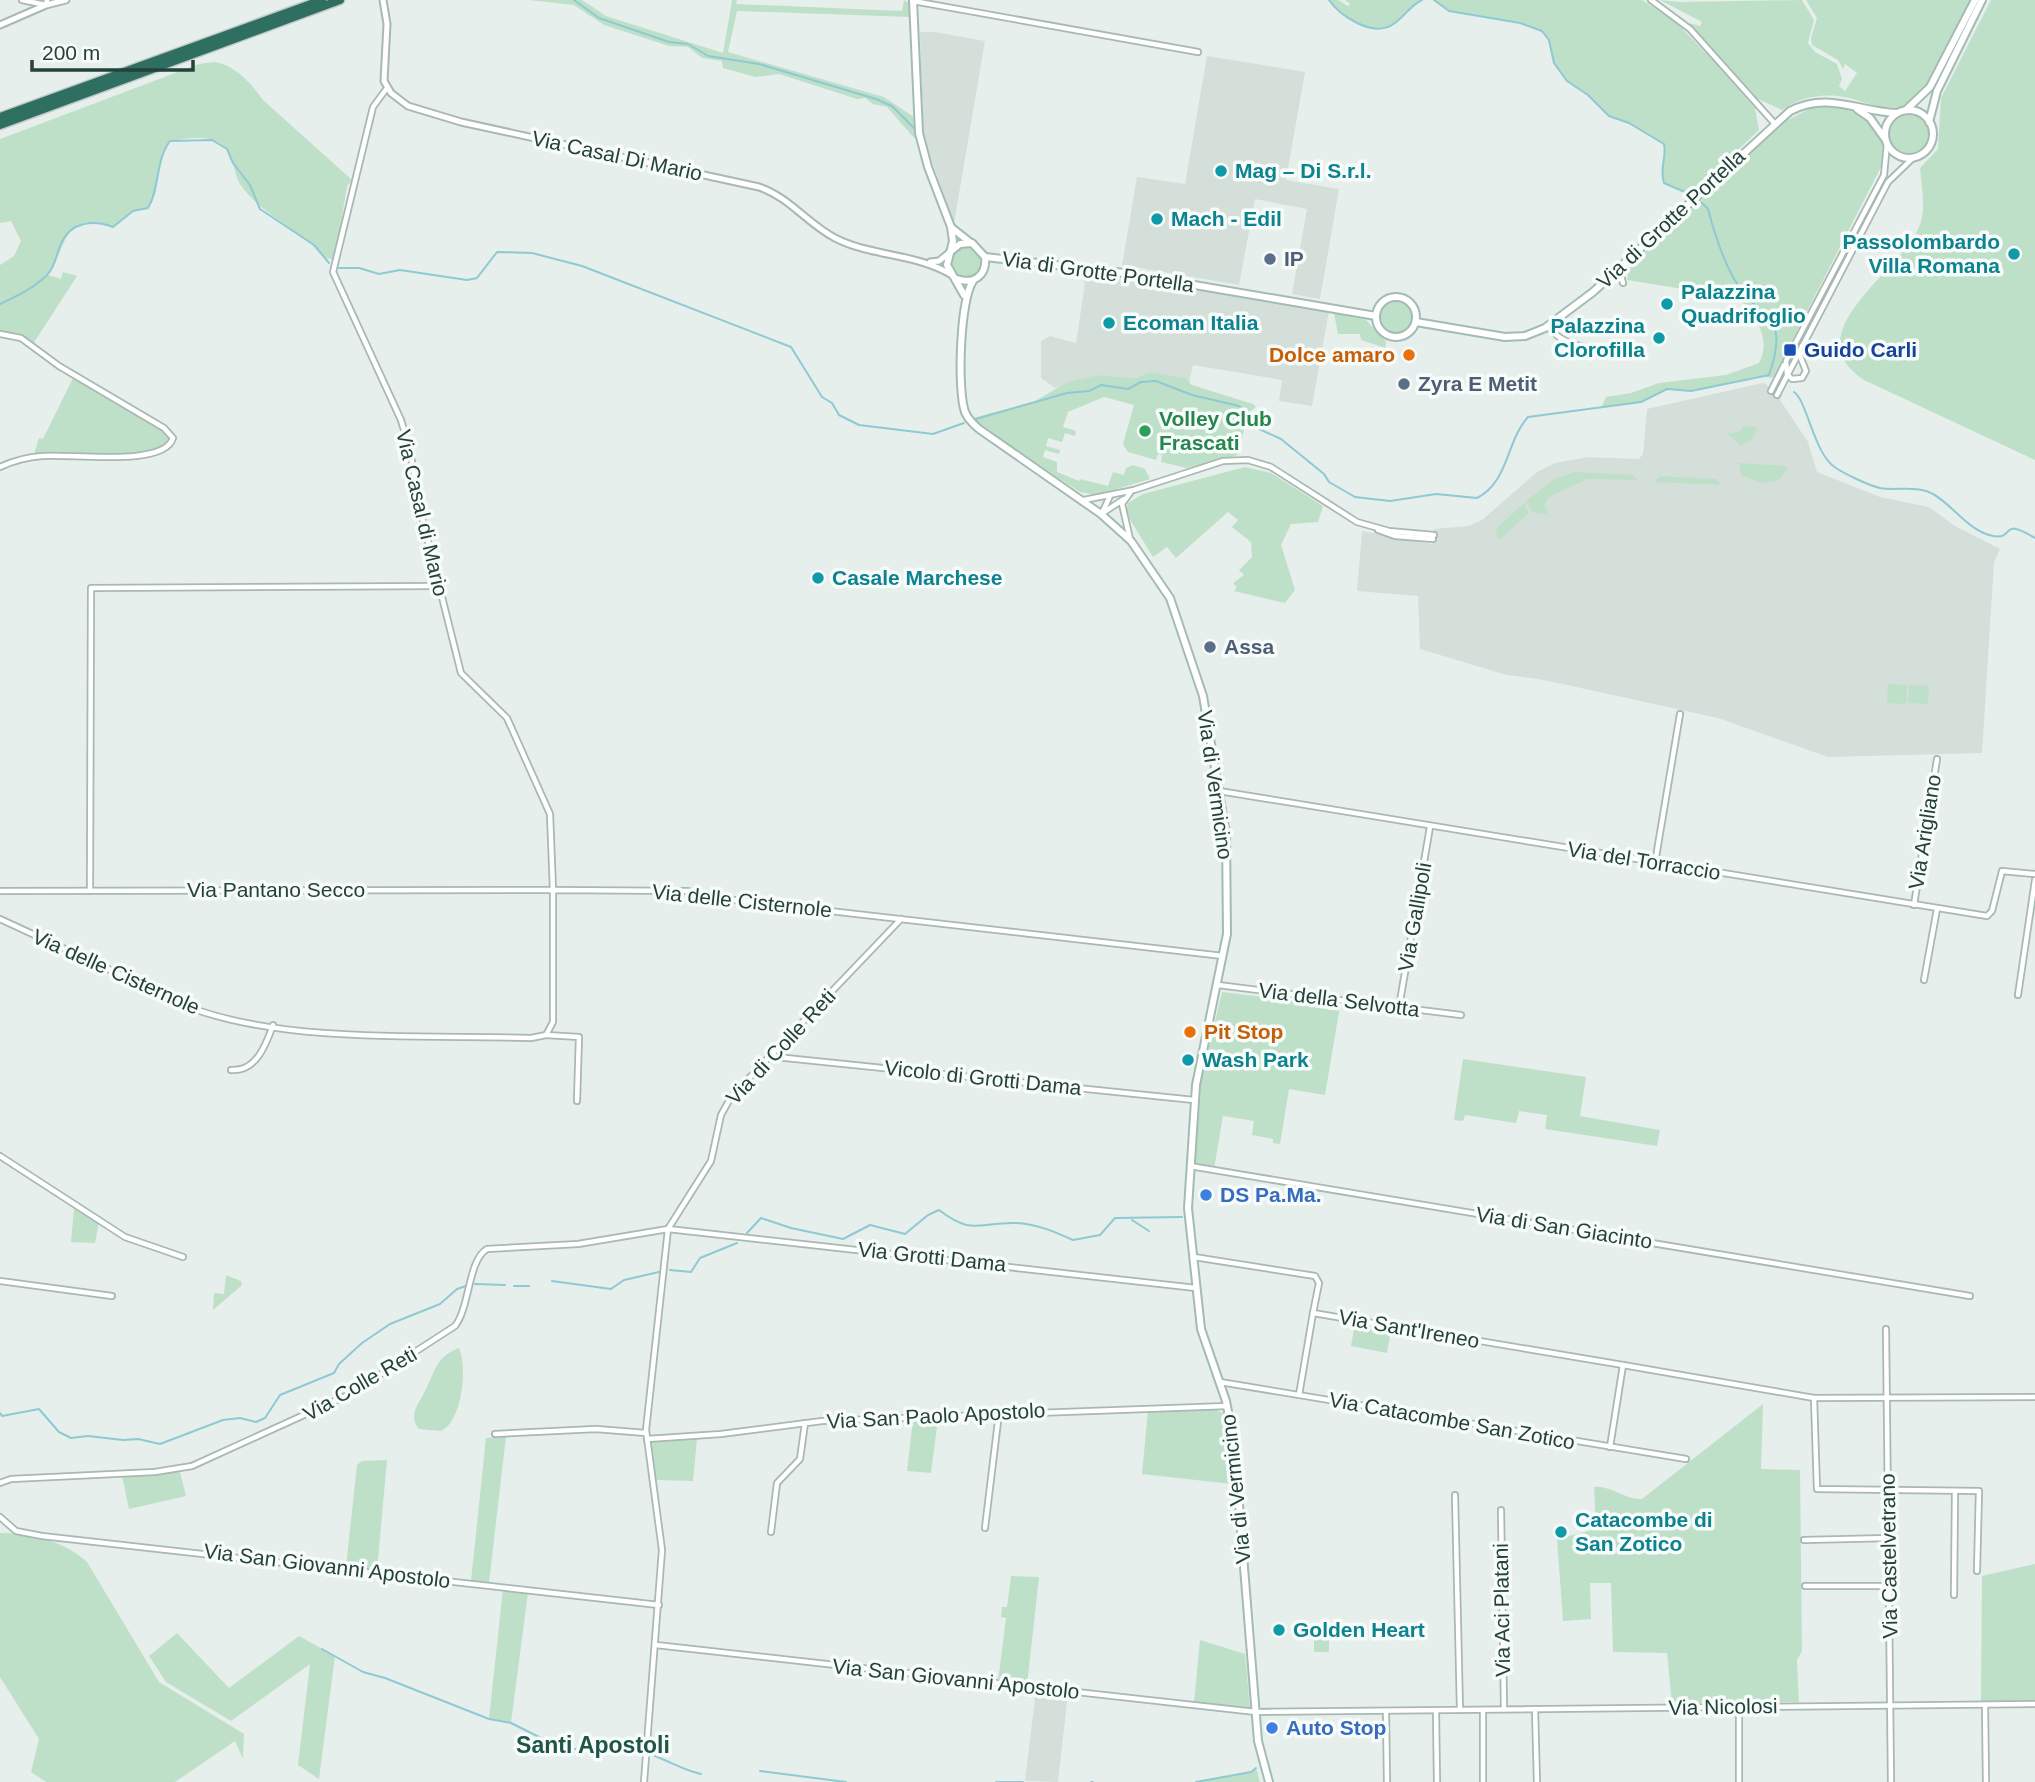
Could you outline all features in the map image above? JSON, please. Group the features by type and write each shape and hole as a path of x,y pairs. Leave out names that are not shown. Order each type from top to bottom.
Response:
{"highway":[{"path":"0,117 322,0"},
{"path":"0,125 341,0"}],"main road":[{"path":"913,0 920,138 930,175 951,227 947,265 965,297"},
{"path":"1887,143 1885,129 1897,113 1920,99 1932,83 1975,0"},
{"path":"1842,103 1870,118 1895,153 1914,157 1931,143 1930,122 1937,91 1982,0"},
{"name":"Via di Grotte Portella","path":"1416,322 1513,337 1548,327 1619,268 1790,111 1808,104 1842,103 1878,112 1897,113"},
{"path":"1905,110 1919,112 1930,122"},
{"path":"951,227 985,257 985,268 973,281 962,281 953,276"},
{"path":"950,252 960,244 972,243"},
{"name":"Via di Grotte Portella","path":"985,257 1124,273 1376,316"},
{"name":"Via di Vermicino","path":"973,281 965,297 961,390 967,415 979,429 1101,514 1130,539 1165,587 1186,639 1208,715 1226,846 1227,934 1194,1100 1188,1208 1203,1336 1227,1406 1237,1476 1256,1712 1261,1755 1269,1782"},
{"path":"1401,297 1413,305 1416,322 1407,334 1392,337 1380,328 1376,316 1384,301 1401,297"}],"street":[{"path":"22,0 66,0"},
{"path":"383,0 387,24 383,73 387,88"},
{"path":"913,0 1198,52"},
{"path":"1651,0 1690,29 1775,124"},
{"path":"0,25 46,2"},
{"name":"Via Casal Di Mario","path":"387,88 405,104 429,114 759,187 783,199 842,242 926,262 953,276"},
{"name":"Via Casal di Mario","path":"387,88 373,105 333,272 401,421 410,450 419,505 438,586 461,673 507,718 550,814 553,890"},
{"path":"1770,391 1884,176 1887,143"},
{"path":"1777,395 1888,183 1914,157"},
{"path":"926,262 939,261 950,252"},
{"path":"1619,268 1623,283"},
{"path":"1548,327 1569,344 1608,351"},
{"path":"0,334 21,338 59,366 161,426 171,433 173,440 168,447 160,450 125,457 43,456 0,467"},
{"path":"1787,375 1797,380 1806,373 1800,356 1802,346"},
{"path":"1786,361 1787,375"},
{"path":"1083,501 1134,490 1225,461 1254,461 1275,469 1349,518 1389,535 1434,537"},
{"path":"1101,514 1114,508 1134,490"},
{"path":"1101,514 1110,496"},
{"path":"1125,497 1123,514 1130,539"},
{"path":"90,891 91,588 438,586"},
{"path":"1654,863 1680,714"},
{"name":"Via Arigliano","path":"1914,905 1937,759"},
{"name":"Via del Torraccio","path":"1219,791 1937,909 1989,915 2002,871 2035,874"},
{"name":"Via Gallipoli","path":"1399,1007 1430,827"},
{"path":"2018,995 2035,880"},
{"path":"546,1035 553,1022 553,890"},
{"name":"Via Pantano Secco","path":"0,891 553,890"},
{"name":"Via delle Cisternole","path":"553,890 688,891 709,897 1224,956"},
{"path":"1924,980 1937,909"},
{"name":"Via delle Cisternole","path":"0,919 219,1018 327,1033 579,1037 577,1101"},
{"name":"Via di Colle Reti","path":"668,1228 711,1161 726,1104 901,919"},
{"name":"Via della Selvotta","path":"1218,985 1461,1015"},
{"path":"231,1070 245,1070 250,1066 261,1052 273,1025"},
{"name":"Vicolo di Grotti Dama","path":"772,1054 776,1057 831,1063 1194,1100"},
{"path":"0,1156 125,1237 183,1257"},
{"name":"Via di San Giacinto","path":"1189,1166 1970,1296"},
{"path":"644,1782 662,1544 647,1436 668,1228"},
{"name":"Via Grotti Dama","path":"668,1228 1196,1288"},
{"name":"Via Colle Reti","path":"0,1483 155,1472 200,1463 350,1394 452,1329 462,1316 477,1259 484,1251 578,1244 668,1228"},
{"name":"Via Sant'Ireneo","path":"1193,1257 1315,1276 1319,1282 1313,1313 1778,1393 1814,1398 2035,1397"},
{"path":"0,1281 112,1296"},
{"path":"1299,1395 1313,1313"},
{"name":"Via Castelvetrano","path":"1886,1329 1891,1782"},
{"path":"1609,1447 1623,1365"},
{"name":"Via Catacombe San Zotico","path":"1219,1382 1686,1459"},
{"path":"1814,1398 1817,1489 1979,1491 1976,1571"},
{"name":"Via San Paolo Apostolo","path":"495,1434 588,1429 647,1436 728,1433 805,1423 999,1413 1227,1406"},
{"path":"985,1528 999,1413"},
{"path":"771,1532 777,1483 800,1459 805,1423"},
{"path":"1954,1595 1955,1491"},
{"path":"1455,1495 1460,1710"},
{"name":"Via Aci Platani","path":"1501,1510 1504,1709"},
{"name":"Via San Giovanni Apostolo","path":"0,1517 16,1531 42,1536 659,1605"},
{"path":"1804,1539 1890,1538"},
{"path":"1805,1586 1890,1586"},
{"name":"Via San Giovanni Apostolo","path":"656,1645 1256,1712"},
{"name":"Via Nicolosi","path":"1256,1712 2035,1704"},
{"path":"1985,1705 1986,1781"},
{"path":"1739,1707 1739,1782"},
{"path":"1535,1709 1537,1782"},
{"path":"1436,1711 1437,1782"},
{"path":"1483,1711 1483,1782"},
{"path":"1386,1712 1387,1782"}],"shaded area":[{"path":"920,32 985,41 954,223 923,136"},
{"path":"1207,56 1305,72 1286,180 1339,189 1320,299 1292,294 1307,209 1255,199 1239,285 1122,265 1137,177 1185,184"},
{"path":"1074,269 1329,311 1312,406 1279,401 1282,380 1193,365 1189,383 1149,372 1136,378 1098,375 1055,388 1041,378 1041,341 1050,336 1076,343 1085,283"},
{"path":"1763,383 1783,394 1780,400 1808,442 1817,472 1880,497 1929,507 1955,526 2000,549 1994,562 1982,753 1828,757 1718,718 1544,680 1507,675 1420,649 1418,596 1357,591 1362,531 1432,544 1434,529 1469,526 1482,520 1537,472 1555,463 1588,457 1639,459 1643,454 1647,409"},
{"path":"1036,1690 1068,1693 1058,1782 1025,1781"}],"green space":[{"path":"529,0 582,0 606,16 723,53 732,0 737,0 736,4 902,11 904,0 910,4 910,17 737,11 728,52 884,97 914,117 915,139 887,107 873,104 865,98 857,99 779,74 755,77 723,68 722,61 702,58 688,47 669,46 604,25 574,5"},
{"path":"1329,0 1338,0 1348,6 1350,4 1345,0 1422,0 1392,25 1375,28 1366,27 1348,18"},
{"path":"1434,0 1642,0 1675,21 1720,68 1755,108 1759,130 1690,195 1664,183 1664,144 1629,123 1609,116 1588,95 1567,81 1554,63 1549,40 1542,31 1520,23 1449,11"},
{"path":"1660,0 1802,0 1814,20 1808,43 1815,52 1837,64 1842,79 1839,86 1845,91 1857,73 1845,64 1843,69 1838,60 1812,45 1811,38 1817,18 1806,0 1971,0 1933,76 1919,95 1910,102 1891,108 1844,97 1819,96 1796,102 1782,110 1758,99 1689,23 1700,26 1702,22"},
{"path":"1991,0 2035,0 2035,460 1864,380 1845,362 1840,342 1846,322 1858,302 1909,244 1919,227 1923,205 1920,168 1938,149 1941,98"},
{"path":"214,62 229,67 242,76 263,100 352,180 347,186 335,260 325,258 249,195 237,178 230,154 221,144 203,138 170,141 162,157 148,208 133,211 113,227 97,222 84,223 69,234 48,275 61,279 63,272 77,276 33,344 19,333 0,332 0,265 14,256 21,241 11,221 0,223 0,139 199,64"},
{"path":"1830,106 1852,111 1869,122 1880,139 1884,161 1773,378 1759,376 1691,391 1667,389 1641,402 1601,408 1606,397 1631,393 1659,383 1726,375 1759,363 1763,354 1763,336 1756,320 1739,298 1627,280 1629,267 1786,121 1811,108"},
{"path":"1909,113 1924,119 1930,134 1924,149 1909,155 1894,149 1888,134 1894,119"},
{"path":"966,247 977,252 982,263 977,274 966,279 955,274 950,263 955,252"},
{"path":"1397,301 1408,306 1413,317 1408,328 1397,333 1386,328 1381,317 1386,306"},
{"path":"1334,313 1366,320 1386,342 1385,348 1361,340 1360,334 1338,334"},
{"path":"1149,372 1185,378 1192,385 1253,404 1256,407 1248,413 1238,455 1187,468 1161,462 1162,455 1158,454 1156,460 1128,452 1123,444 1134,405 1104,397 1068,412 1063,427 1076,431 1075,436 1065,433 1062,442 1048,438 1046,446 1060,450 1059,454 1045,450 1043,457 1057,462 1057,472 1079,481 1080,479 1108,486 1113,472 1124,475 1126,468 1133,465 1145,469 1150,479 1097,495 1080,492 991,435 973,418 1035,401 1068,382 1098,375 1136,378"},
{"path":"73,378 167,434 170,440 156,450 122,457 68,452 34,454 39,438 43,439"},
{"path":"1744,426 1757,427 1752,439 1740,445 1727,433 1739,432"},
{"path":"1739,463 1786,466 1788,469 1779,480 1761,483 1741,475"},
{"path":"1245,467 1271,473 1323,506 1318,522 1291,524 1281,545 1295,590 1285,603 1234,591 1237,587 1233,583 1244,575 1239,570 1252,557 1251,542 1232,527 1238,520 1228,512 1176,558 1167,547 1153,557 1126,513 1128,503 1143,494"},
{"path":"1575,472 1632,475 1638,480 1587,479 1549,497 1544,505 1548,515 1532,512 1526,501 1554,479"},
{"path":"1660,476 1716,479 1722,485 1654,482"},
{"path":"1524,503 1529,513 1498,541 1496,529"},
{"path":"1888,684 1907,685 1906,704 1887,703"},
{"path":"1909,685 1929,686 1928,704 1908,703"},
{"path":"1222,992 1340,1006 1325,1095 1289,1089 1280,1144 1273,1143 1273,1139 1252,1135 1254,1121 1223,1116 1214,1169 1194,1163 1199,1088"},
{"path":"1463,1059 1586,1077 1580,1116 1660,1130 1657,1146 1545,1129 1547,1115 1519,1111 1516,1123 1465,1115 1463,1121 1454,1120"},
{"path":"74,1209 99,1222 95,1243 71,1242"},
{"path":"226,1275 241,1281 242,1285 213,1310 214,1293 224,1294"},
{"path":"1355,1323 1391,1330 1387,1353 1351,1346"},
{"path":"459,1348 463,1380 454,1417 441,1431 419,1429 414,1413 435,1370 446,1355"},
{"path":"1763,1404 1761,1469 1800,1470 1802,1651 1797,1660 1799,1702 1672,1703 1667,1653 1613,1652 1611,1583 1590,1583 1591,1619 1563,1621 1557,1539 1596,1529 1594,1487 1642,1499"},
{"path":"1209,1407 1226,1414 1232,1484 1142,1474 1148,1410"},
{"path":"938,1419 931,1473 907,1471 913,1420"},
{"path":"506,1436 489,1583 471,1581 486,1438"},
{"path":"697,1438 693,1481 655,1480 649,1444 655,1440"},
{"path":"387,1460 377,1570 346,1567 357,1465 362,1461"},
{"path":"180,1472 186,1496 129,1509 122,1476"},
{"path":"0,1533 46,1540 68,1549 87,1562 159,1682 244,1734 243,1759 235,1741 175,1782 46,1782 31,1772 39,1739 0,1677"},
{"path":"2035,1564 2035,1700 1981,1702 1982,1576"},
{"path":"1011,1576 1039,1577 1027,1685 998,1682 1006,1618 1001,1617 1002,1607 1007,1607"},
{"path":"503,1589 528,1592 511,1723 489,1719"},
{"path":"1314,1623 1329,1623 1329,1652 1314,1652"},
{"path":"177,1633 229,1688 299,1636 335,1656 319,1779 298,1765 310,1664 231,1721 166,1682 149,1656"},
{"path":"1200,1640 1245,1654 1250,1708 1194,1703"},
{"path":"1256,1768 1260,1782 1196,1782 1251,1772"}],"waterway":[{"path":"574,0 599,18 669,42 688,44 708,56 759,64 876,99 892,106 914,128"},
{"path":"1329,0 1348,18 1366,27 1375,28 1392,25 1422,0"},
{"path":"1434,0 1449,11 1520,23 1542,31 1549,40 1554,63 1567,81 1588,95 1609,116 1629,123 1664,144 1664,183 1687,193"},
{"path":"0,304 31,288 47,275 65,237 76,227 90,223 113,227 133,211 148,208 162,157 170,141 212,140 227,149 233,163 250,185 260,209 314,245 329,263"},
{"path":"976,419 1067,393 1089,391 1101,385 1128,389 1141,382 1156,381 1192,395 1239,406 1252,416 1259,429 1281,439 1324,474 1329,482 1355,497 1390,501 1436,494 1477,498 1495,482 1528,417 1641,402 1667,389 1691,391 1769,375 1775,354 1774,327 1733,277 1718,243 1708,209 1702,203"},
{"path":"339,268 359,268 379,274 400,270 467,280 477,278 497,252 532,253 582,266 791,347 822,397 832,403 839,415 859,425 933,434 964,423"},
{"path":"1794,392 1803,405 1822,452 1836,468 1880,488 1927,491 1984,533 2000,536 2016,529 2035,538"},
{"path":"747,1233 761,1218 791,1228 843,1239 870,1225 905,1234 928,1215 939,1210 968,1225 1024,1224 1073,1240 1100,1235 1115,1218 1182,1217"},
{"path":"1132,1220 1149,1231"},
{"path":"670,1270 691,1272 700,1258 737,1243"},
{"path":"552,1281 611,1289 624,1280 659,1272"},
{"path":"475,1284 505,1285"},
{"path":"0,1413 2,1416 39,1409 59,1432 71,1438 88,1436 138,1439 160,1444 223,1420 240,1418 256,1422 265,1418 280,1395 334,1373 339,1364 362,1343 390,1324 440,1304 457,1289 466,1286"},
{"path":"514,1286 529,1286"},
{"path":"322,1649 363,1672 489,1719 511,1723 545,1740 578,1750 644,1754"},
{"path":"650,1754 701,1774"},
{"path":"1196,1782 1251,1772 1256,1768"},
{"path":"760,1771 846,1782"},
{"path":"996,1782 1023,1782"}],"place":[{"name":"Mag – Di S.r.l.","path":"1221,171"},
{"name":"Mach - Edil","path":"1157,219"},
{"name":"Passolombardo Villa Romana","path":"2014,254"},
{"name":"IP","path":"1270,259"},
{"name":"Palazzina Quadrifoglio","path":"1667,304"},
{"name":"Ecoman Italia","path":"1109,323"},
{"name":"Palazzina Clorofilla","path":"1659,338"},
{"name":"Guido Carli","path":"1790,350"},
{"name":"Dolce amaro","path":"1409,355"},
{"name":"Zyra E Metit","path":"1404,384"},
{"name":"Volley Club Frascati","path":"1145,431"},
{"name":"Casale Marchese","path":"818,578"},
{"name":"Assa","path":"1210,647"},
{"name":"Pit Stop","path":"1190,1032"},
{"name":"Wash Park","path":"1188,1060"},
{"name":"DS Pa.Ma.","path":"1206,1195"},
{"name":"Catacombe di San Zotico","path":"1561,1532"},
{"name":"Golden Heart","path":"1279,1630"},
{"name":"Auto Stop","path":"1272,1728"}],"district":[{"name":"Santi Apostoli","path":"593,1745"}]}
